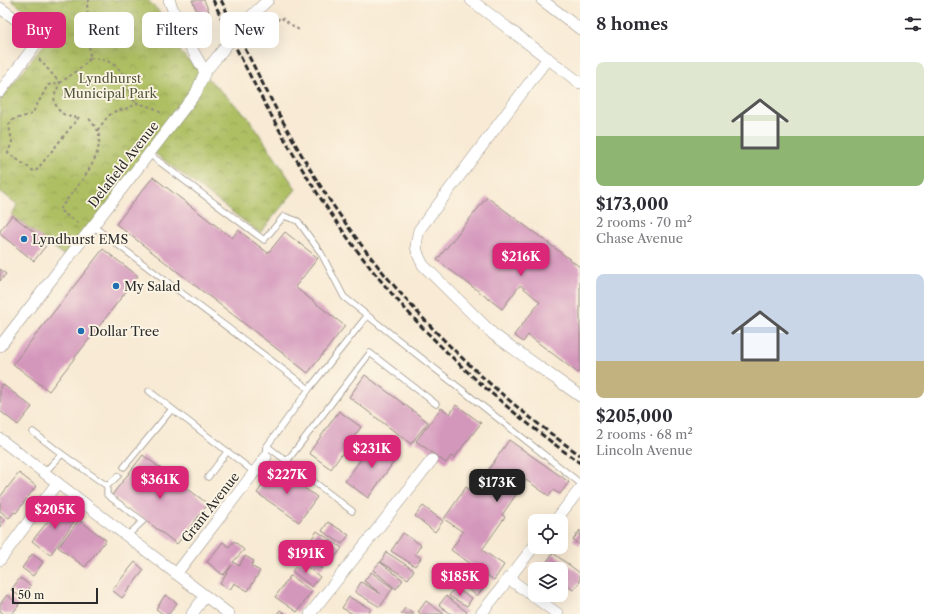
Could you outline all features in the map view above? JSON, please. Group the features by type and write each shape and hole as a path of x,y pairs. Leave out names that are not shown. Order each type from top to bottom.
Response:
{"street":[{"path":"169,0 182,32 205,72"},
{"name":"Delafield Avenue","path":"0,346 196,92 205,72 247,20 268,0"},
{"path":"471,0 580,83"},
{"path":"542,0 580,29"},
{"path":"0,8 41,37 0,92"},
{"path":"548,58 419,230 416,245 417,254 423,265 493,334 580,396"},
{"path":"0,438 229,614"},
{"name":"Grant Avenue","path":"176,574 254,472 266,451"},
{"path":"310,614 432,460"},
{"path":"0,560 58,483"},
{"path":"560,514 580,490"},
{"path":"481,614 528,554"},
{"path":"508,578 558,614"},
{"path":"192,614 205,596"}],"lane":[{"path":"149,154 264,240 284,216 298,221 322,253 344,297 580,483"},
{"path":"93,226 309,389"},
{"path":"352,511 286,461 266,451 309,389 367,316"},
{"path":"286,461 370,353 436,404"},
{"path":"149,391 254,472"},
{"path":"124,468 172,409"},
{"path":"33,432 107,486"},
{"path":"208,477 227,452"},
{"path":"44,473 62,454"},
{"path":"118,476 107,486 107,495 143,522 127,536"}],"path":[{"path":"60,83 54,96 56,106 63,114 79,117 35,172 8,153 12,142 10,125 14,119 32,114 48,85 60,83 81,68 90,58 87,1 90,0"},
{"path":"279,18 280,16 299,30"},
{"path":"39,58 60,83"},
{"path":"90,58 109,62 123,72 127,80 130,96 138,103 154,108 162,113"},
{"path":"98,130 103,123 116,112 125,110 138,103"},
{"path":"78,223 59,210 96,158 99,141 98,130 89,118"}],"green space":[{"name":"Lyndhurst Municipal Park","path":"11,0 148,0 159,12 142,12 142,48 179,48 181,53 247,116 296,189 260,233 152,151 67,258 12,215 18,205 0,191 0,100 41,48 66,48 66,12 27,12"}],"building":[{"path":"192,0 204,0 209,11 197,12"},
{"path":"153,177 232,238 238,230 268,253 285,232 318,258 295,287 345,326 308,373 116,224"},
{"path":"487,197 580,267 580,371 578,373 528,335 523,342 514,335 540,302 520,285 502,309 437,260"},
{"name":"Lyndhurst EMS","path":"12,215 48,243 34,261 0,234 0,231"},
{"path":"103,249 138,276 49,391 13,364"},
{"path":"0,269 6,274 0,281"},
{"path":"365,375 428,422 411,444 349,397"},
{"path":"2,384 32,407 18,425 0,411 0,387"},
{"path":"456,405 481,423 454,458 451,456 446,463 416,441 441,408 450,414"},
{"path":"339,411 361,427 331,469 309,453"},
{"path":"376,439 398,456 368,498 345,481"},
{"path":"509,440 569,482 560,494 553,490 549,496 526,480 502,515 505,517 482,550 504,565 494,580 451,550 463,532 444,519 466,487 473,492"},
{"path":"143,455 208,504 177,544 112,495"},
{"path":"275,467 317,497 299,522 257,493"},
{"path":"19,473 36,486 16,513 14,512 9,518 0,511 0,497"},
{"path":"61,505 77,518 50,555 32,541"},
{"path":"423,506 443,521 435,532 415,516"},
{"path":"0,516 5,520 0,527"},
{"path":"79,520 106,540 85,567 58,547"},
{"path":"328,522 349,535 342,544 322,531"},
{"path":"580,530 580,545 573,540"},
{"path":"317,531 342,548 335,557 311,540"},
{"path":"403,533 421,545 415,554 421,558 415,566 391,551"},
{"path":"234,541 244,550 233,562 239,566 245,556 254,561 251,566 260,571 248,591 234,583 230,590 220,584 232,565 223,575 207,562 223,542 229,547"},
{"path":"312,546 329,559 321,569 304,556"},
{"path":"386,552 414,570 408,579 381,562"},
{"path":"32,554 43,562 33,576 22,568"},
{"path":"552,554 554,554 565,562 547,562"},
{"path":"300,561 320,577 312,587 292,571"},
{"path":"135,562 144,570 122,598 112,590"},
{"path":"380,562 403,580 396,589 373,570"},
{"path":"568,564 580,573 580,582 573,590 568,586"},
{"path":"470,569 488,582 477,596 465,587 468,581 463,578"},
{"path":"371,572 393,588 380,607 355,592 361,582 381,594 364,581"},
{"path":"290,576 312,591 297,612 275,597"},
{"path":"20,578 31,586 22,598 11,590"},
{"path":"454,588 472,598 467,606 449,596"},
{"path":"7,595 19,605 12,614 4,614 0,611 0,604"},
{"path":"165,595 177,603 169,614 163,614 156,609"},
{"path":"446,596 467,612 465,614 451,614 439,605"},
{"path":"349,597 371,609 368,614 353,614 342,608"},
{"path":"426,601 444,614 421,614 418,612"},
{"path":"405,608 414,613 414,614 401,614"},
{"path":"280,610 286,614 277,614"}],"railway":[{"path":"213,0 242,60 290,149 326,206 370,267 396,299 453,358 515,413 580,463"},
{"path":"221,0 265,88 300,153 340,215 368,254 399,292 432,328 467,362 503,395 580,455"}],"place":[{"name":"Lyndhurst EMS","path":"24,239"},
{"name":"My Salad","path":"116,286"},
{"name":"Dollar Tree","path":"81,331"}]}
